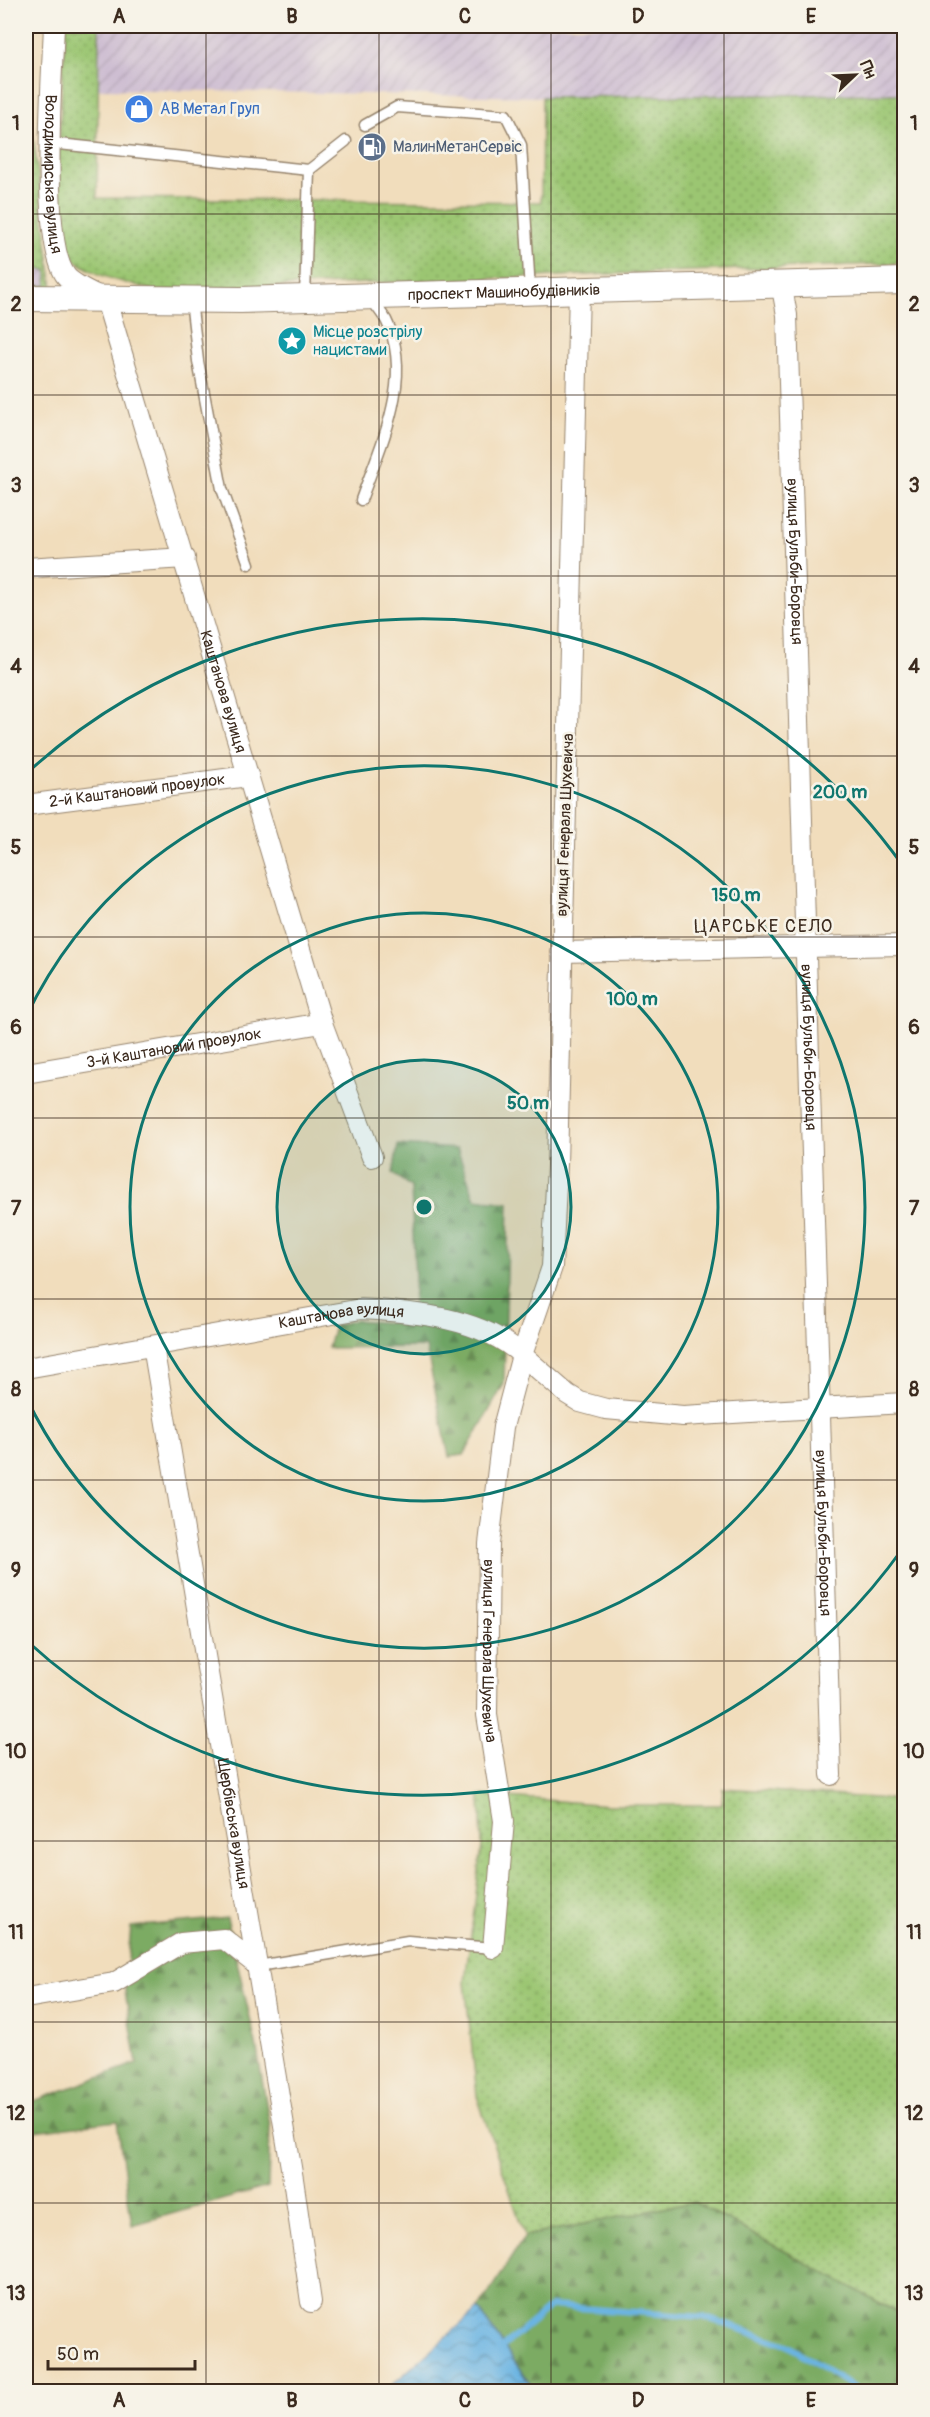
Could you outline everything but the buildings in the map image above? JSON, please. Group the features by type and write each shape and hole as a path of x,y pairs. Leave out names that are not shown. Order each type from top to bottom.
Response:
{"street":[{"name":"Володимирська вулиця","path":"54,26 50,143 55,249 67,277 105,300"},
{"name":"проспект Машинобудівників","path":"105,300 191,300 904,281"},
{"name":"вулиця Бульби-Боровця","path":"781,284 787,315 808,947 818,1406 831,1775"},
{"name":"вулиця Генерала Шухевича","path":"493,1948 504,1821 487,1715 489,1544 502,1427 522,1355 552,1267 557,1165 579,290"},
{"path":"26,298 105,300"},
{"name":"Каштанова вулиця","path":"105,300 185,558 322,1023 372,1157"},
{"path":"26,568 185,558"},
{"name":"2-й Каштановий провулок","path":"26,805 248,776"},
{"path":"561,952 904,945"},
{"name":"3-й Каштановий провулок","path":"26,1073 322,1023"},
{"name":"Каштанова вулиця","path":"26,1368 361,1310 419,1314 463,1325 498,1337 522,1355"},
{"name":"Щербівська вулиця","path":"153,1346 258,1966 311,2302"},
{"path":"522,1355 554,1385 580,1402 606,1409 683,1416 818,1406 904,1403"},
{"path":"26,1998 114,1983 181,1943 224,1939 258,1966"}],"lane":[{"path":"364,125 397,107 506,115 521,145 530,291"},
{"path":"50,143 309,170 346,141"},
{"path":"304,297 309,170"},
{"path":"361,500 392,415 396,359 386,321 368,294"},
{"path":"191,300 198,361 222,489 249,564"},
{"path":"258,1966 408,1941 493,1948"}],"shaded area":[{"path":"99,26 904,26 904,94 542,97 99,89"},
{"path":"33,268 47,270 47,286 31,285"}],"green space":[{"path":"26,26 31,26 27,90 54,297 26,296","holes":["33,269 47,270 47,286 32,285"]},
{"path":"66,26 99,26 97,198 541,202 542,97 904,94 904,263 156,291 121,282 98,274 78,262 69,254 63,240 60,215 59,146"},
{"path":"398,1145 457,1149 475,1199 509,1203 504,1384 464,1455 449,1457 426,1347 328,1348 334,1326 355,1320 411,1325 415,1279 411,1187 393,1174"},
{"path":"723,1788 904,1800 904,2316 694,2202 525,2236 477,2096 465,1982 482,1846 480,1795 609,1805 722,1805"},
{"path":"227,1918 256,2044 270,2126 268,2187 132,2225 117,2121 26,2132 26,2104 137,2063 125,1991 131,1927"},
{"path":"694,2202 904,2316 904,2391 535,2391 478,2309 525,2236"}],"water":[{"path":"478,2309 535,2391 385,2391"}],"waterway":[{"path":"499,2350 551,2306 703,2317 788,2345 860,2392"}],"place":[{"name":"АВ Метал Груп","path":"139,109"},
{"name":"МалинМетанСервіс","path":"372,147"},
{"name":"Місце розстрілу нацистами","path":"292,341"}],"district":[{"name":"ЦАРСЬКЕ СЕЛО","path":"764,926"}]}
